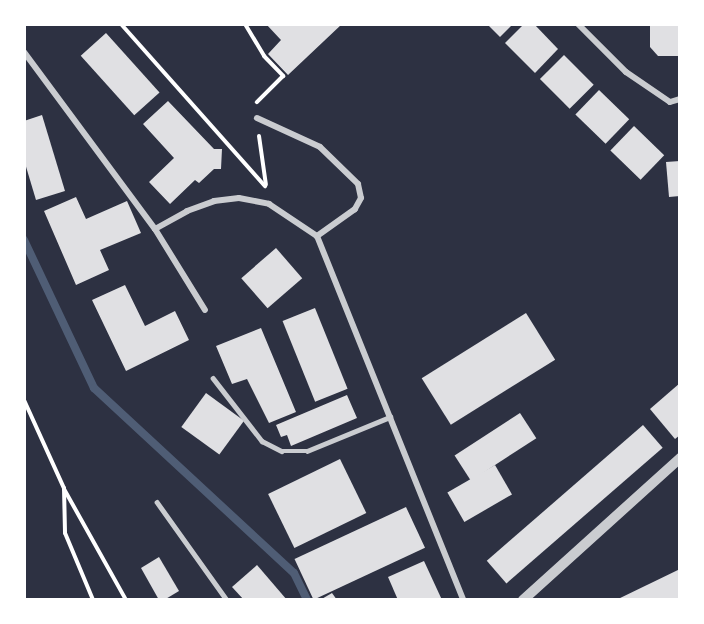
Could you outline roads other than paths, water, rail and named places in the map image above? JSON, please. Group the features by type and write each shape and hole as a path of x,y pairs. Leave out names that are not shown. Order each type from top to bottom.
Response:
{"street":[{"path":"578,24 626,72 670,102 680,99"},
{"path":"24,52 155,229 205,310"},
{"path":"257,118 320,147 358,184 361,198 355,209 317,236"},
{"path":"155,229 187,211 214,201 239,198 269,204 317,236 464,600"},
{"path":"523,600 680,458"}],"lane":[{"path":"213,378 262,441 282,451 307,452 390,417"},
{"path":"157,502 227,600"}],"waterway":[{"path":"24,240 94,388 294,573 307,600"}]}
